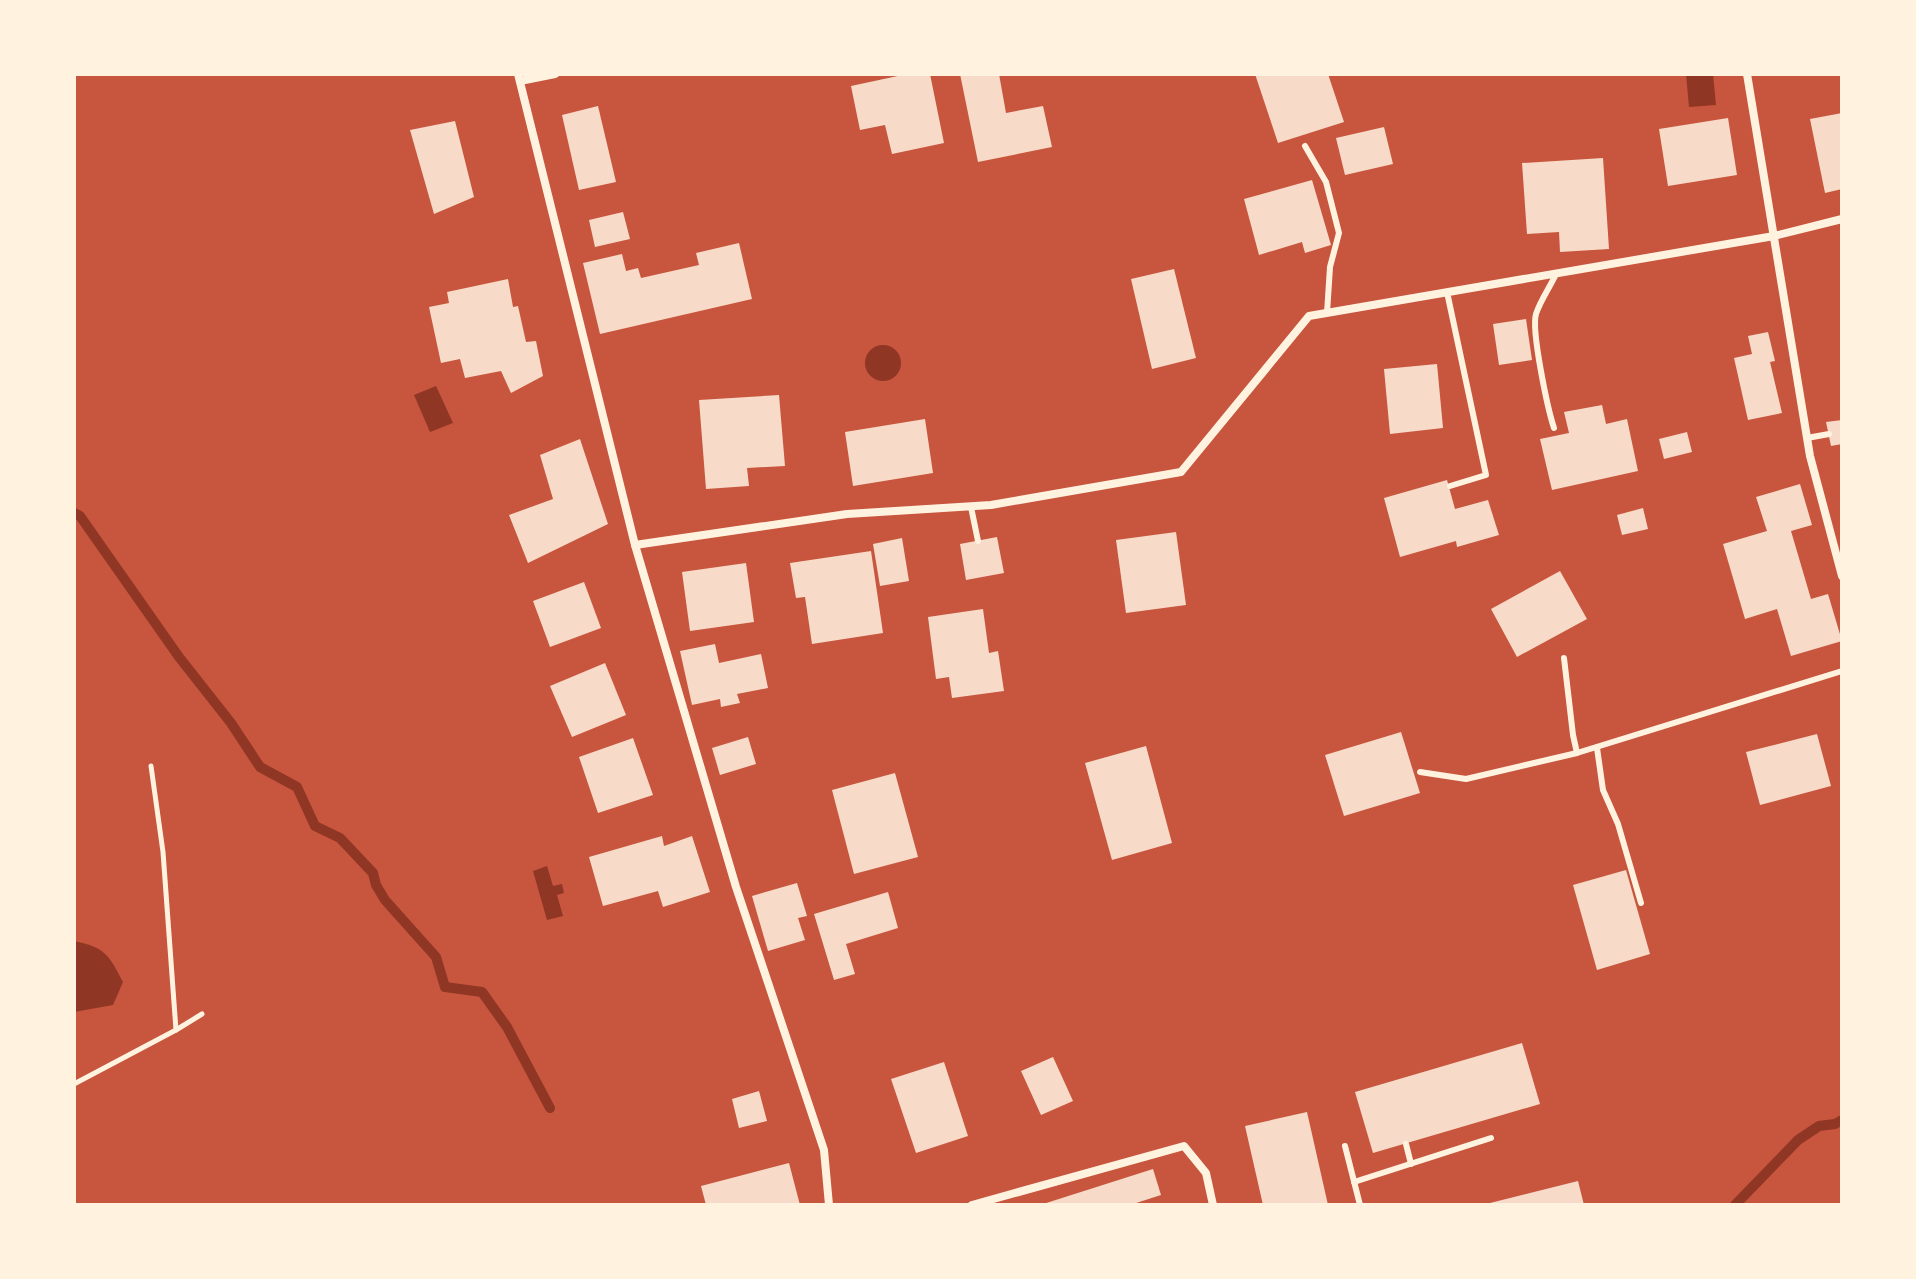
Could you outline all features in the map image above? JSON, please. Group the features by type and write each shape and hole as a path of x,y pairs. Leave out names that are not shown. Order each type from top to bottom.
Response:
{"street":[{"path":"555,74 519,77 635,545 736,887 824,1150 829,1205"},
{"path":"1747,74 1807,438 1842,576"},
{"path":"635,545 847,514 971,507 1181,472 1309,316 1774,236 1842,219"},
{"path":"972,1205 1184,1146 1206,1173 1213,1205"}],"lane":[{"path":"1305,146 1326,182 1339,233 1330,267 1327,313"},
{"path":"1554,428 1547,408 1535,316 1556,274"},
{"path":"1447,292 1486,475 1450,486"},
{"path":"1807,438 1829,434"},
{"path":"971,507 978,541"},
{"path":"1564,658 1577,753"},
{"path":"1420,772 1466,779 1577,753 1842,671"},
{"path":"1597,748 1603,790 1618,824 1641,903"},
{"path":"1354,1182 1491,1138"},
{"path":"1406,1144 1411,1164"},
{"path":"1345,1146 1360,1205"}],"path":[{"path":"151,766 163,852 176,1030"},
{"path":"74,1084 202,1014"}],"shaded area":[{"path":"1686,74 1713,74 1716,105 1689,107"},
{"path":"883,345 896,350 901,363 896,376 883,381 870,376 865,363 870,350"},
{"path":"436,386 453,423 430,432 414,395"},
{"path":"547,866 553,886 562,884 564,893 557,895 563,916 547,920 533,871"},
{"path":"74,941 99,949 114,965 123,982 113,1005 74,1012"}],"building":[{"path":"907,74 930,74 944,143 892,154 885,125 860,130 851,86"},
{"path":"960,74 999,74 1006,113 1043,106 1052,147 978,162"},
{"path":"1255,74 1328,74 1344,122 1278,143"},
{"path":"598,106 616,182 579,190 562,115"},
{"path":"1842,113 1842,189 1825,193 1810,119"},
{"path":"1728,118 1737,175 1668,186 1659,129"},
{"path":"455,121 474,197 434,214 410,130"},
{"path":"1384,127 1393,164 1345,175 1336,138"},
{"path":"1603,158 1609,249 1560,252 1559,232 1527,234 1522,163"},
{"path":"1312,180 1331,245 1305,253 1302,242 1259,255 1244,199"},
{"path":"623,212 630,239 595,247 589,220"},
{"path":"739,243 752,299 600,334 583,263 622,254 626,271 638,268 641,278 699,265 696,253"},
{"path":"1174,269 1196,358 1152,369 1131,279"},
{"path":"508,279 513,307 518,306 526,342 536,341 543,376 511,393 501,371 465,378 460,359 441,363 429,307 449,303 447,292"},
{"path":"1526,319 1532,360 1499,365 1493,324"},
{"path":"1768,332 1775,361 1770,362 1782,413 1748,420 1734,358 1752,354 1748,336"},
{"path":"1437,364 1443,428 1390,434 1384,369"},
{"path":"779,395 785,466 747,468 749,486 706,489 699,400"},
{"path":"1602,405 1606,424 1627,419 1638,471 1552,490 1540,439 1569,433 1564,412"},
{"path":"925,419 933,473 853,486 845,432"},
{"path":"1842,420 1842,444 1831,446 1826,422"},
{"path":"1687,432 1692,452 1664,459 1659,439"},
{"path":"580,439 608,524 528,563 509,515 553,499 540,455"},
{"path":"1447,480 1455,509 1488,500 1499,535 1457,547 1456,541 1400,557 1384,498"},
{"path":"1800,484 1812,525 1791,531 1811,599 1828,594 1842,641 1791,656 1777,609 1745,619 1723,544 1767,531 1756,497"},
{"path":"1643,508 1648,529 1622,535 1617,515"},
{"path":"1176,532 1186,605 1126,613 1116,540"},
{"path":"997,537 1004,573 966,580 960,544"},
{"path":"902,538 909,581 880,586 873,544"},
{"path":"871,551 883,633 812,644 805,597 796,598 790,563"},
{"path":"746,563 754,622 690,631 682,572"},
{"path":"1560,571 1587,619 1517,657 1491,609"},
{"path":"584,582 601,628 550,647 533,601"},
{"path":"983,609 989,653 998,651 1004,691 952,698 949,677 936,679 928,617"},
{"path":"715,644 719,663 761,654 768,688 737,694 740,703 721,707 720,699 692,705 680,651"},
{"path":"605,663 626,715 572,737 550,686"},
{"path":"1401,732 1420,793 1344,816 1325,755"},
{"path":"1817,734 1831,786 1760,805 1746,752"},
{"path":"748,737 756,764 720,775 712,748"},
{"path":"633,738 653,795 598,813 579,757"},
{"path":"1146,746 1172,843 1112,860 1085,763"},
{"path":"895,773 918,857 854,874 832,790"},
{"path":"662,836 664,846 692,836 710,892 663,907 658,891 603,906 589,857"},
{"path":"1626,870 1650,954 1597,970 1573,885"},
{"path":"797,883 807,916 798,918 805,940 768,951 752,896"},
{"path":"888,892 898,928 846,944 855,974 834,980 814,914"},
{"path":"1522,1043 1540,1104 1373,1153 1355,1092"},
{"path":"1053,1057 1073,1101 1041,1115 1021,1071"},
{"path":"944,1062 968,1136 916,1153 891,1079"},
{"path":"759,1091 767,1121 739,1128 732,1099"},
{"path":"1307,1112 1328,1205 1263,1205 1245,1126"},
{"path":"789,1163 800,1205 706,1205 701,1186"},
{"path":"1153,1169 1161,1195 1130,1205 1040,1205"},
{"path":"1578,1181 1584,1205 1486,1205 1486,1204"}],"waterway":[{"path":"74,513 80,516 260,767 297,787 315,826 340,838 373,873 385,900 436,957 445,987 482,992 507,1027 550,1108"},
{"path":"1735,1205 1798,1140 1819,1126 1842,1120"}]}
